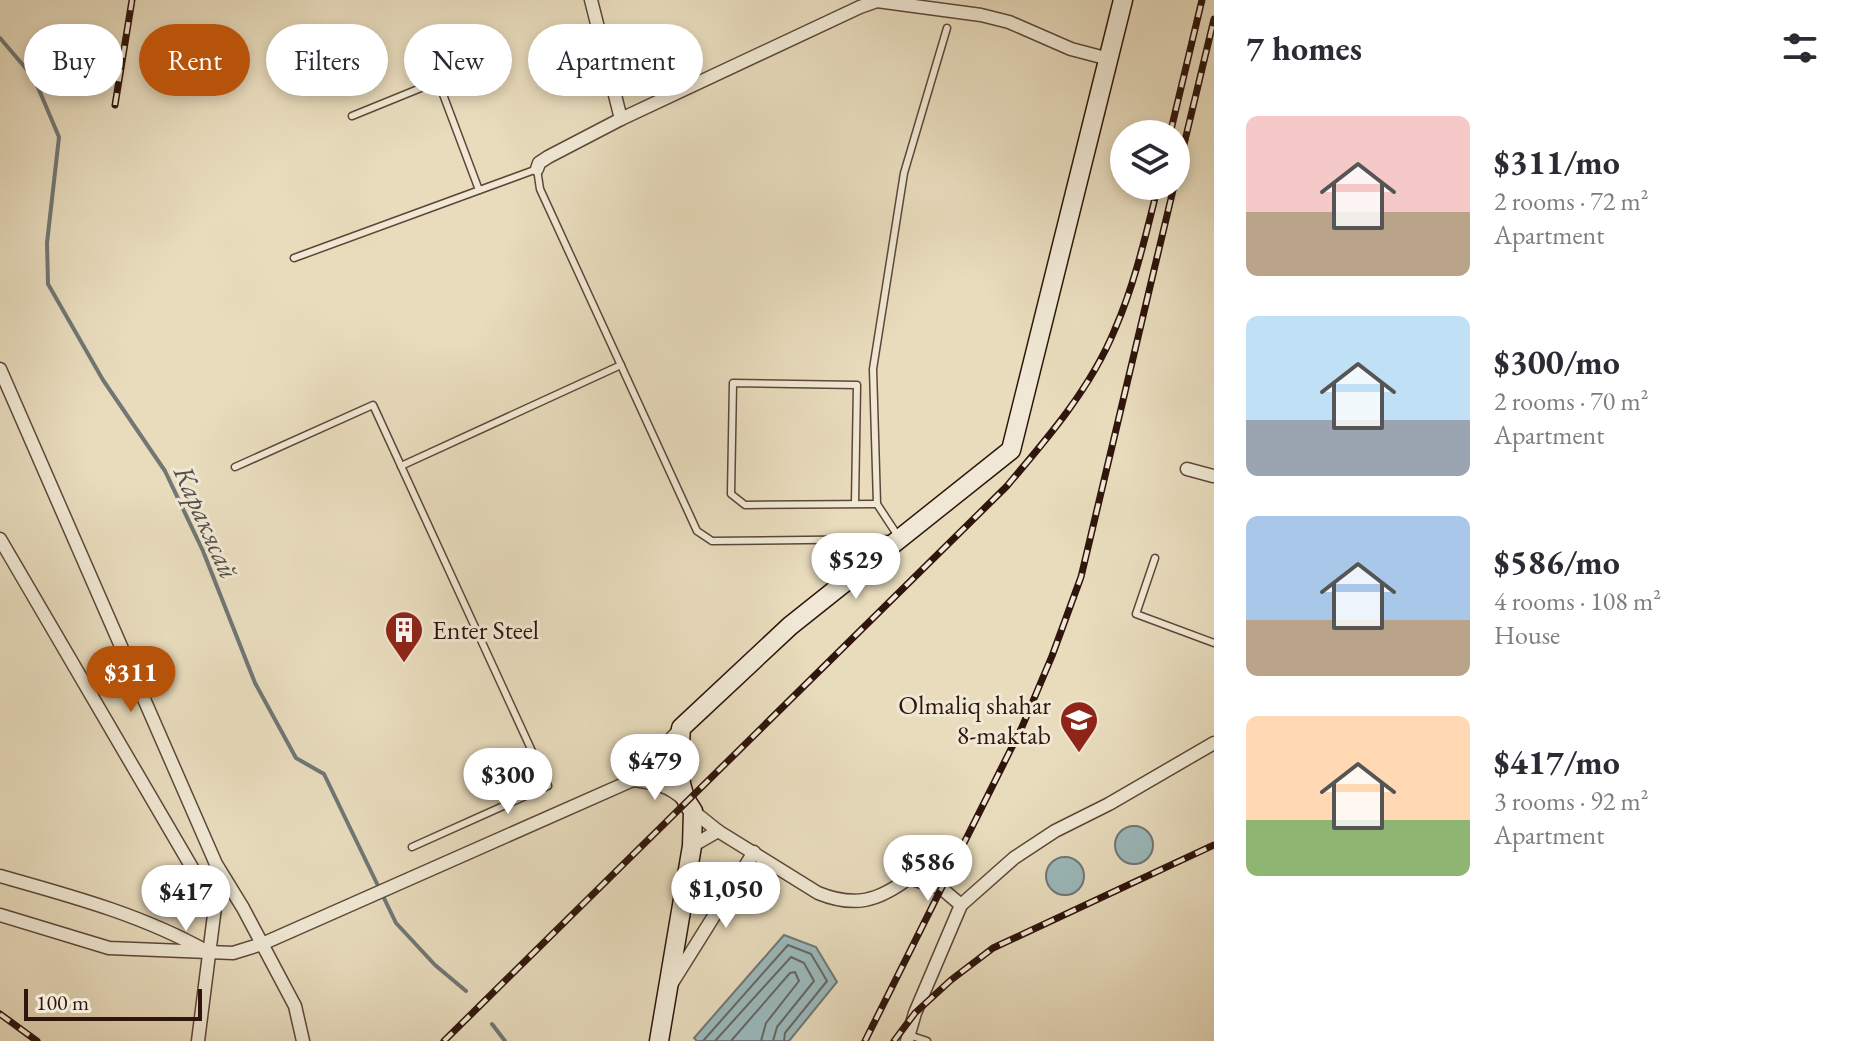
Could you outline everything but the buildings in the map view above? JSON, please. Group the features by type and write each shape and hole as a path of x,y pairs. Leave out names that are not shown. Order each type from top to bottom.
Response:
{"street":[{"path":"591,0 621,119"},
{"path":"0,915 109,948 233,953 262,944 633,780 681,728 790,626 1011,450 1123,0"},
{"path":"537,169 539,163 548,157 621,119 877,1 981,15 1009,22 1071,49 1109,59"},
{"path":"0,369 216,864 295,1006 303,1041"},
{"path":"1187,469 1214,475 1214,485"},
{"path":"0,539 215,907 198,1041"},
{"path":"659,1041 692,846 690,806 678,766 681,728"},
{"path":"908,1038 915,1013 961,905 1014,858 1055,831 1109,804 1211,745"},
{"path":"633,780 656,783 674,790 718,831 818,893 836,900 876,898 909,878 941,888 961,905"},
{"path":"692,846 718,831"},
{"path":"668,989 754,852"},
{"path":"0,876 80,898 168,930 209,953"}],"lane":[{"path":"900,539 877,504 873,369 904,173 947,28"},
{"path":"352,116 438,81 479,190"},
{"path":"294,258 537,169 540,189 697,531 712,541 900,539"},
{"path":"401,466 621,365"},
{"path":"855,503 857,385 733,383 731,494 745,505 877,504"},
{"path":"235,467 373,405 548,786 412,847"},
{"path":"1155,558 1136,614 1214,643"},
{"path":"1211,745 1214,732"},
{"path":"908,1038 927,1041"}],"water":[{"path":"1134,826 1148,831 1153,845 1148,859 1134,864 1120,859 1115,845 1120,831"},
{"path":"1065,857 1079,862 1084,876 1079,890 1065,895 1051,890 1046,876 1051,862"},
{"path":"784,935 816,947 837,982 789,1041 697,1041 694,1038"}],"waterway":[{"name":"Каракясай","path":"0,38 34,78 59,137 47,243 48,284 103,380 165,471 203,551 255,683 296,758 324,774 396,923 435,965 466,991"},
{"name":"Каракясай","path":"492,1024 505,1041"}],"railway":[{"path":"115,105 132,0"},
{"path":"1173,120 1202,0"},
{"path":"1190,120 1214,19"},
{"path":"444,1041 1006,487 1067,412 1105,351 1134,276 1154,200"},
{"path":"865,1041 1022,727 1081,577 1171,200"},
{"path":"894,1041 915,1013 993,948 1214,845"},
{"path":"0,1014 37,1041"}],"place":[{"name":"Enter Steel","path":"404,664"},
{"name":"Olmaliq shahar 8-maktab","path":"1079,754"}]}
